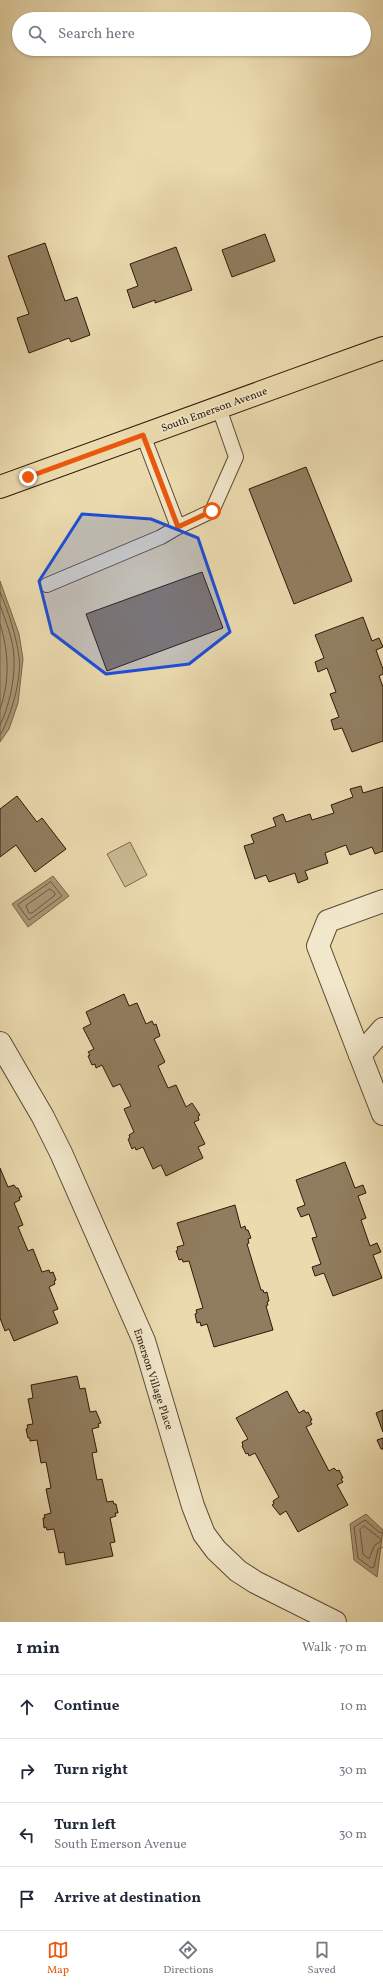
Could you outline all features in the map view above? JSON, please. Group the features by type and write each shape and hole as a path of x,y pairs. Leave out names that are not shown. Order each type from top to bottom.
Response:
{"main road":[{"name":"South Emerson Avenue","path":"0,487 383,348"}],"street":[{"path":"383,901 328,921 318,946 383,1114"},
{"path":"360,1054 383,1029"},
{"name":"Emerson Village Place","path":"0,1043 43,1117 61,1153 144,1341 193,1506 204,1534 216,1550 238,1571 255,1582 334,1622"}],"lane":[{"path":"47,585 161,537 212,511 236,457 218,408"},
{"path":"143,435 178,527"}],"highlighted area":[{"path":"82,514 151,519 198,538 230,632 189,664 106,674 52,633 39,581"}],"shaded area":[{"path":"130,842 147,875 125,887 107,854"}],"water":[{"path":"0,581 19,634 23,659 18,703 9,729 0,742"},
{"path":"53,876 69,896 28,927 12,904"},
{"path":"366,1514 383,1530 377,1577 354,1560 350,1524"}],"building":[{"path":"265,234 275,261 232,277 222,250"},
{"path":"45,243 65,301 77,297 90,335 71,342 69,338 29,353 17,318 29,314 8,256"},
{"path":"176,247 192,290 155,303 155,300 133,308 127,290 138,286 130,264"},
{"path":"306,467 352,581 294,604 249,489"},
{"path":"202,572 223,628 107,671 86,614"},
{"path":"363,617 372,641 379,638 383,647 376,650 383,669 383,674 379,676 383,687 383,741 352,752 342,728 334,730 331,720 339,717 330,694 336,692 327,668 318,672 315,662 324,658 315,635"},
{"path":"361,786 363,793 383,787 383,851 375,854 372,847 350,855 346,845 325,853 328,863 305,871 308,879 298,883 295,873 269,882 266,875 255,879 244,846 254,843 251,835 276,826 273,818 283,814 286,822 310,814 312,820 334,813 331,805 353,797 350,789"},
{"path":"17,796 37,822 42,818 66,849 35,872 16,845 0,857 0,809"},
{"path":"124,994 129,1006 137,1003 146,1024 152,1021 154,1025 156,1024 160,1036 154,1039 165,1062 158,1066 168,1088 176,1085 186,1107 192,1103 200,1115 198,1116 199,1120 194,1122 205,1144 198,1147 203,1158 166,1176 161,1165 153,1169 143,1147 136,1150 135,1147 132,1149 128,1139 130,1138 129,1135 134,1132 124,1109 131,1106 120,1084 113,1087 102,1065 96,1068 95,1064 92,1065 88,1056 90,1055 88,1052 94,1049 83,1028 91,1024 86,1012"},
{"path":"345,1162 355,1188 363,1185 366,1193 358,1196 366,1218 361,1220 370,1246 377,1243 381,1252 373,1255 382,1278 333,1296 324,1273 315,1276 312,1267 321,1264 312,1238 317,1237 309,1214 301,1217 297,1208 305,1205 296,1180"},
{"path":"0,1168 8,1187 14,1185 18,1188 22,1197 19,1197 20,1200 14,1203 23,1225 18,1227 28,1251 33,1249 42,1272 49,1270 50,1273 53,1272 56,1280 54,1281 55,1284 49,1287 58,1309 53,1311 58,1323 14,1341 9,1329 5,1331 0,1318"},
{"path":"235,1205 241,1228 245,1226 251,1238 248,1239 249,1243 247,1244 261,1290 263,1290 264,1293 267,1292 269,1301 267,1302 268,1305 266,1306 273,1330 214,1347 207,1324 201,1326 200,1322 197,1323 195,1314 197,1313 196,1310 203,1308 189,1261 183,1262 182,1259 179,1260 176,1251 178,1250 177,1247 184,1245 177,1223"},
{"path":"77,1376 80,1389 85,1388 90,1412 96,1411 101,1423 98,1424 99,1427 92,1429 97,1452 92,1453 97,1480 102,1479 107,1502 113,1501 114,1504 116,1504 118,1513 115,1513 116,1516 110,1518 115,1542 110,1543 113,1556 66,1565 64,1552 59,1553 54,1529 47,1530 46,1527 44,1528 44,1515 51,1513 46,1489 51,1488 46,1462 41,1463 37,1440 30,1441 26,1429 28,1428 27,1425 33,1424 28,1399 33,1398 31,1385"},
{"path":"287,1391 299,1413 304,1410 306,1413 308,1412 312,1420 310,1421 312,1424 306,1427 329,1471 334,1468 337,1471 339,1470 343,1478 341,1479 343,1482 337,1485 348,1505 298,1532 286,1511 280,1515 272,1505 274,1504 273,1501 279,1497 255,1453 249,1456 248,1453 246,1454 242,1446 242,1442 248,1439 236,1418"},
{"path":"383,1410 383,1432 376,1413"},
{"path":"383,1438 383,1449 381,1449 377,1440"}],"route":[{"path":"28,477 143,435 178,527 212,511"}]}
